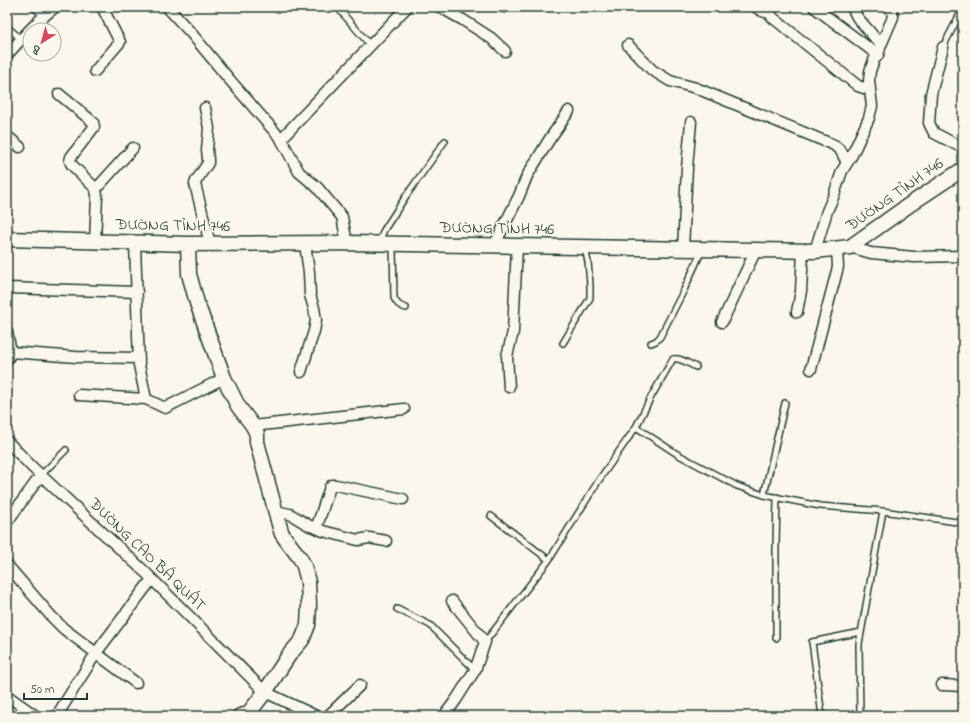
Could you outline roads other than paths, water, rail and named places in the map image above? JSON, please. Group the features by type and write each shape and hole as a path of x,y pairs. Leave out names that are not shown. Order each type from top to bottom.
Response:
{"main road":[{"name":"ĐƯỜNG TỈNH 746","path":"7,240 188,244 347,243 809,251 843,248 963,169"},
{"path":"188,244 189,274 196,303 224,378 238,406 257,434 257,442 282,534 300,558 304,566 308,582 308,624 302,640 265,692 246,715"}],"street":[{"path":"7,55 44,16 55,7"},
{"path":"95,71 120,42 102,7"},
{"path":"167,7 191,33 228,80 282,139 299,172 317,187 342,217 347,243"},
{"path":"282,139 407,7"},
{"path":"440,7 491,38 505,51"},
{"path":"756,7 765,12 770,9 772,17 858,86 870,90"},
{"path":"814,7 878,55"},
{"path":"852,7 857,17 881,45"},
{"path":"797,312 809,251 827,211 842,171 852,155 869,118 872,106 869,81 870,71 893,17 891,7"},
{"path":"628,45 652,70 670,81 696,88 834,145 841,152 847,163"},
{"path":"943,47 931,94 929,123 934,133 963,148"},
{"path":"59,94 93,122 94,126 71,157 70,161 72,165 96,189 95,242"},
{"path":"205,108 209,128 207,150 208,163 195,184 210,244"},
{"path":"494,246 519,196 527,176 549,140 569,112"},
{"path":"683,249 691,122"},
{"path":"7,136 20,147"},
{"path":"96,189 133,148"},
{"path":"135,243 139,358 146,399"},
{"path":"301,372 316,320 310,295 309,272 305,244"},
{"path":"509,387 507,356 513,332 517,246"},
{"path":"811,369 843,248 871,253 914,257 963,256"},
{"path":"722,322 756,250"},
{"path":"7,288 137,292"},
{"path":"7,332 9,355 139,358"},
{"path":"79,395 146,399 165,408 224,378"},
{"path":"253,426 404,409"},
{"name":"ĐƯỜNG CAO BÁ QUÁT","path":"7,441 32,468 152,579 265,692 316,716"},
{"path":"7,522 40,475"},
{"path":"314,527 318,523 332,485 403,499"},
{"path":"276,511 290,514 310,526 323,531 358,540 369,538 386,541"},
{"path":"7,565 64,629 136,683"},
{"path":"57,716 96,654 152,579"},
{"path":"445,716 475,670 485,642 452,601"},
{"path":"328,716 360,685"},
{"path":"942,685 963,686"},
{"path":"7,698 9,697 36,716"}],"lane":[{"path":"33,7 44,16"},
{"path":"337,7 370,45"},
{"path":"943,47 963,8"},
{"path":"7,27 21,39"},
{"path":"378,244 384,230 395,213 445,141"},
{"path":"393,244 394,298 397,304 406,308"},
{"path":"563,343 590,298 588,262 585,247"},
{"path":"651,343 656,341 664,330 702,249"},
{"path":"485,642 549,560 599,480 636,427 673,359 680,359 696,367"},
{"path":"764,495 785,403"},
{"path":"636,427 677,454 737,486 764,495 820,506 883,511 963,523"},
{"path":"40,475 66,450"},
{"path":"776,638 777,497"},
{"path":"860,716 861,632 883,511"},
{"path":"491,516 549,560"},
{"path":"397,609 430,625 475,670"},
{"path":"822,716 812,642 861,632"}]}
